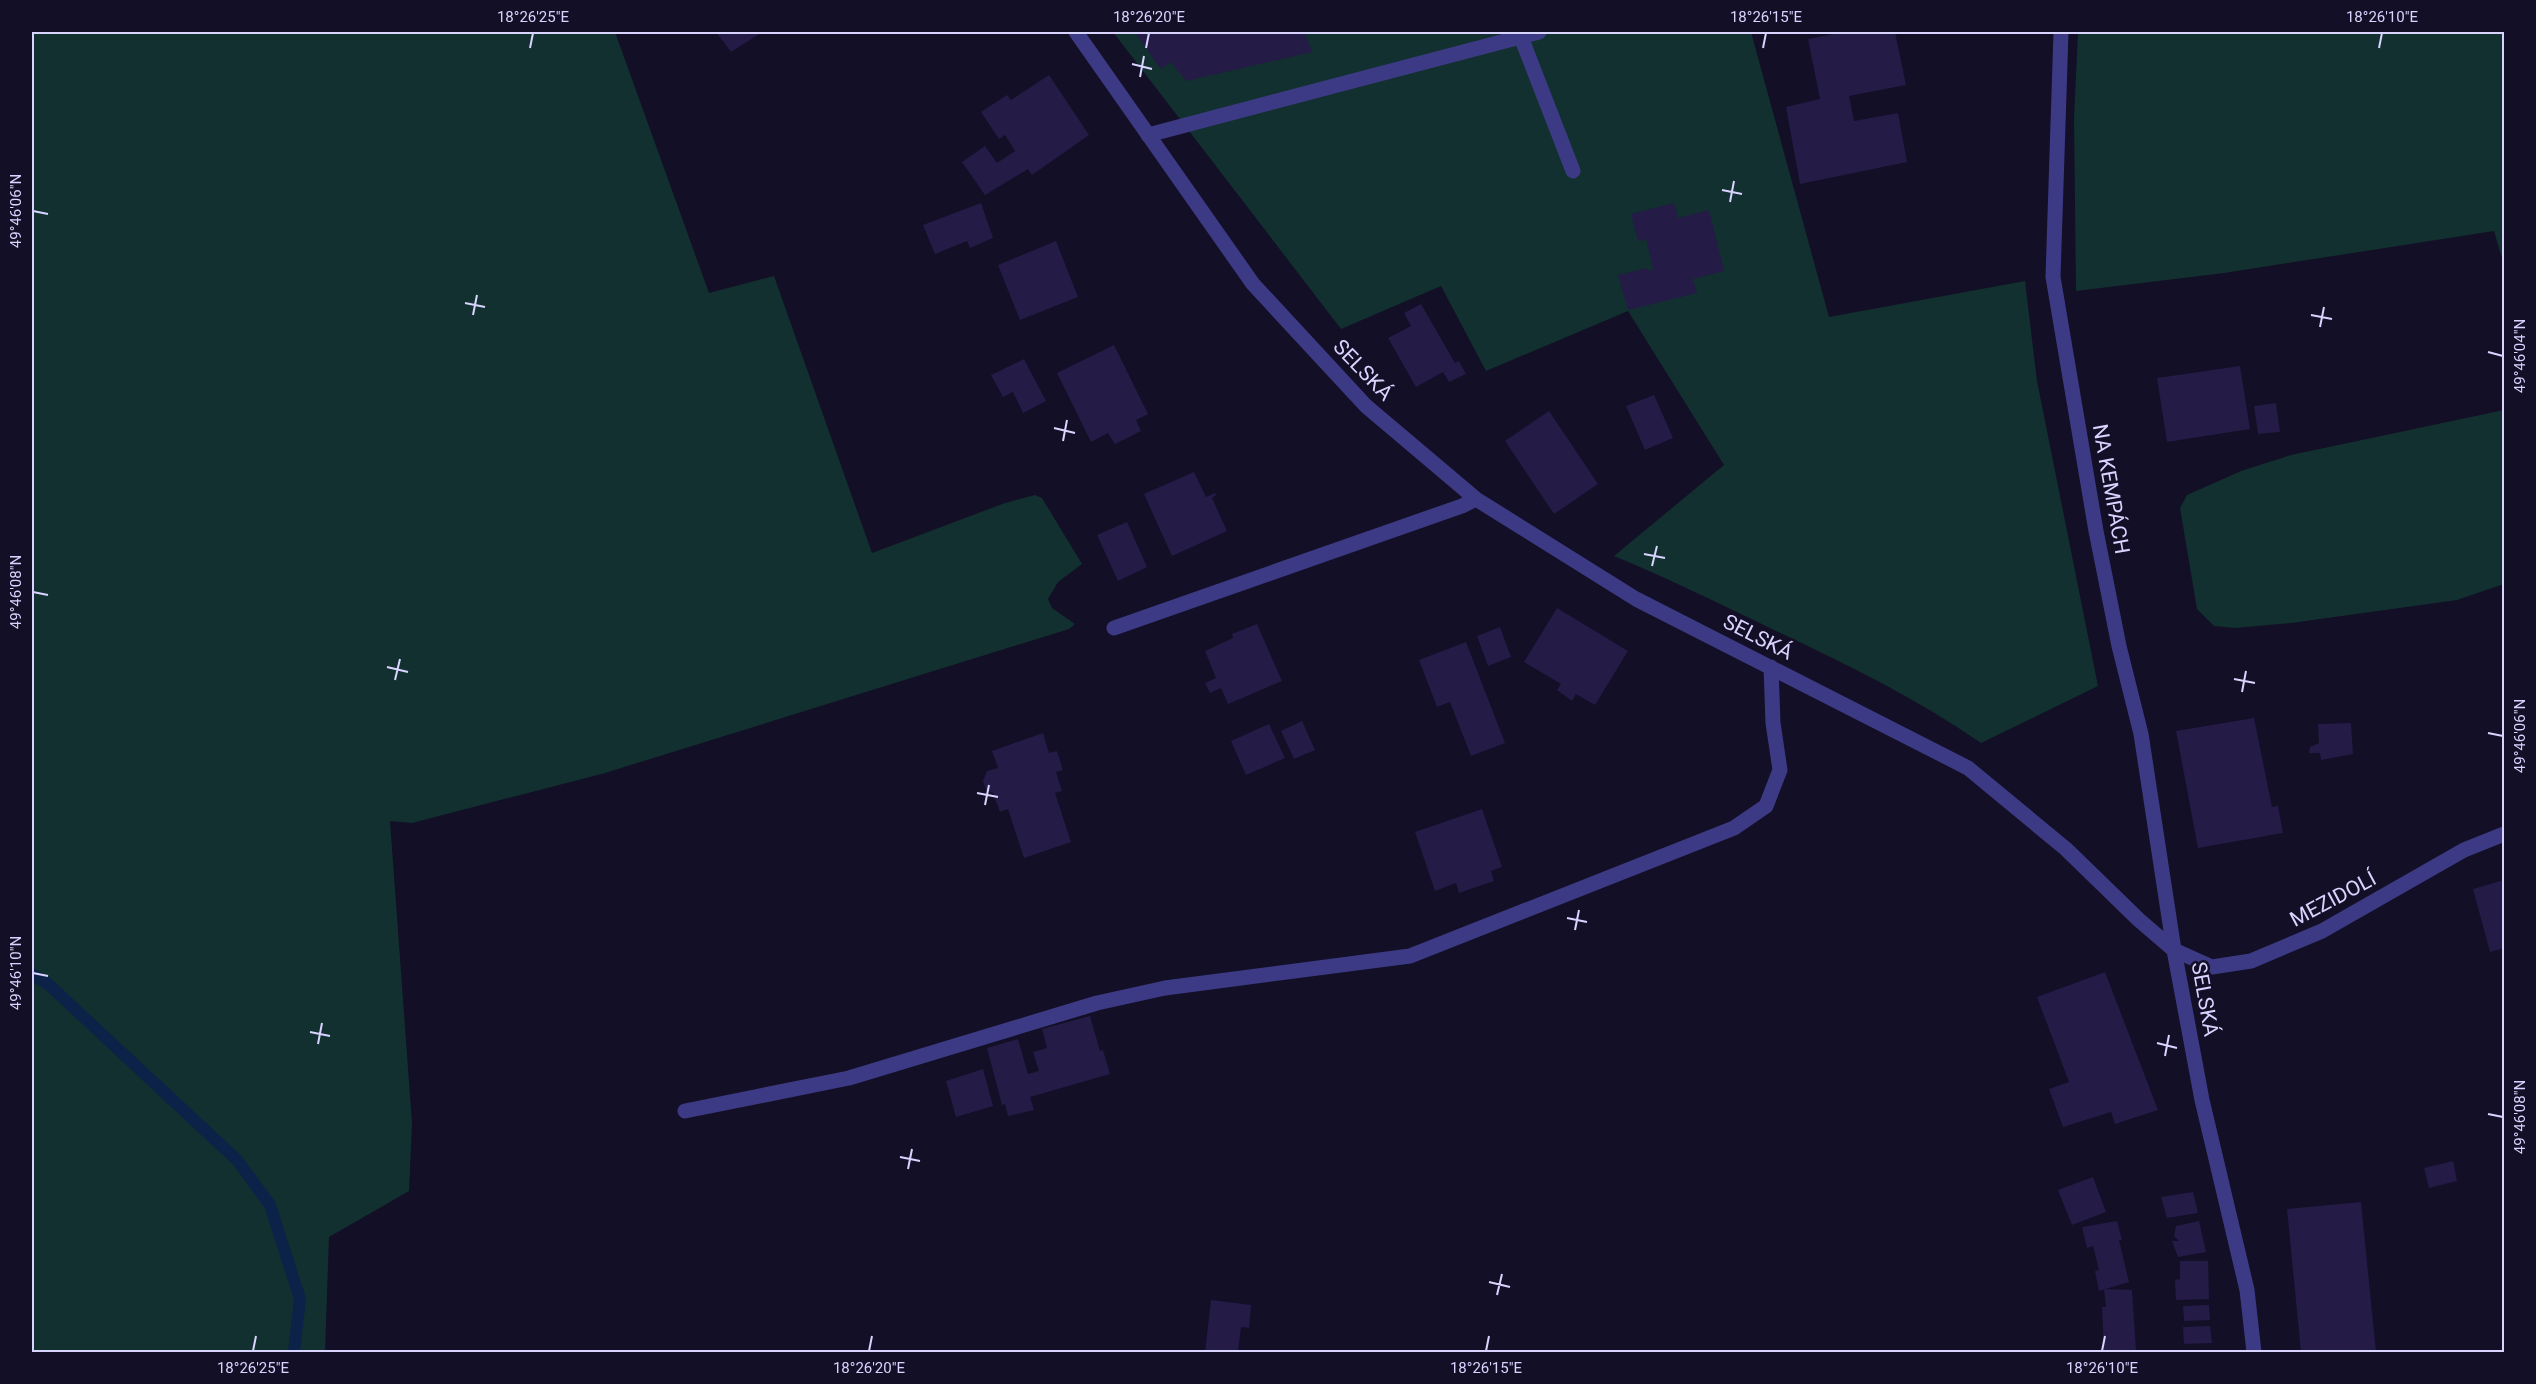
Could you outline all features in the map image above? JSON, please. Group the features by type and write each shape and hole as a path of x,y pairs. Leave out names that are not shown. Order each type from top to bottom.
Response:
{"street":[{"name":"SELSKÁ","path":"1076,32 1252,284 1366,406 1476,499 1636,599 1968,768 2066,849 2139,920 2174,950 2202,1100 2247,1290 2254,1353"},
{"path":"1148,135 1539,32"},
{"name":"NA KEMPÁCH","path":"2061,32 2053,277 2096,531 2119,646 2141,734 2174,950"},
{"path":"1521,37 1573,171"},
{"path":"1114,628 1462,506 1476,499"},
{"path":"685,1111 849,1078 1097,1003 1165,988 1410,956 1734,828 1766,806 1780,770 1773,723 1771,667"},
{"name":"MEZIDOLÍ","path":"2174,950 2212,967 2251,961 2322,931 2464,850 2505,834"}],"green space":[{"path":"32,32 615,32 709,293 774,276 872,553 1005,503 1035,495 1042,498 1082,564 1058,582 1048,599 1052,608 1075,624 1069,629 605,773 412,823 390,821 412,1123 409,1191 329,1237 325,1352 32,1352"},
{"path":"1113,32 1751,32 1829,317 2025,281 2037,381 2098,686 1981,743 1931,711 1853,668 1694,591 1614,556 1724,465 1628,311 1486,371 1441,286 1341,329"},
{"path":"2078,32 2504,32 2504,265 2494,231 2224,273 2076,291 2074,119"},
{"path":"2504,410 2504,584 2457,600 2291,623 2235,628 2214,626 2197,609 2180,508 2187,495 2241,471 2291,455"}],"building":[{"path":"716,32 762,32 731,52"},
{"path":"1305,32 1312,52 1186,81 1171,62 1161,69 1135,33"},
{"path":"1844,32 1895,32 1906,85 1849,96 1854,121 1898,113 1907,162 1800,184 1786,107 1820,99 1808,39"},
{"path":"1049,75 1089,135 1032,175 1028,169 985,195 962,162 985,146 997,163 1015,151 1005,135 999,139 981,112 1007,95 1011,100"},
{"path":"981,203 993,238 970,248 967,241 935,254 923,225"},
{"path":"1674,203 1678,218 1709,210 1724,271 1693,279 1697,293 1628,310 1618,275 1647,268 1648,271 1653,269 1646,239 1638,241 1631,214"},
{"path":"1056,241 1078,297 1020,320 998,265"},
{"path":"1421,304 1455,363 1459,361 1466,374 1449,382 1443,372 1416,387 1388,338 1411,326 1404,313"},
{"path":"1114,345 1148,414 1136,420 1141,431 1115,444 1108,433 1091,442 1057,373"},
{"path":"1024,359 1046,401 1023,413 1013,392 1003,397 991,375"},
{"path":"2240,366 2250,429 2167,442 2157,378"},
{"path":"1654,395 1673,438 1645,450 1626,406"},
{"path":"2276,403 2280,432 2258,434 2254,406"},
{"path":"1549,411 1598,484 1554,514 1505,441"},
{"path":"1194,472 1206,497 1215,493 1216,495 1212,498 1227,531 1172,556 1144,494"},
{"path":"1127,522 1147,567 1118,581 1097,535"},
{"path":"1557,608 1628,651 1595,705 1576,694 1572,701 1557,690 1561,684 1524,662"},
{"path":"1257,624 1282,681 1228,704 1221,688 1210,693 1205,683 1216,678 1205,651 1233,638 1232,634"},
{"path":"1500,627 1511,657 1488,666 1477,636"},
{"path":"1466,642 1505,743 1471,756 1450,702 1437,707 1419,660"},
{"path":"2254,718 2272,807 2278,806 2283,833 2198,848 2176,731"},
{"path":"1302,721 1315,750 1294,759 1281,731"},
{"path":"2351,723 2353,754 2321,760 2320,753 2309,753 2310,747 2319,743 2318,724"},
{"path":"1269,724 1285,758 1246,775 1231,741"},
{"path":"1043,733 1049,753 1057,751 1063,770 1056,772 1062,791 1055,793 1071,842 1024,858 1008,809 1000,812 993,793 986,790 983,781 987,771 998,768 992,751"},
{"path":"1482,809 1502,867 1491,871 1494,881 1459,893 1456,883 1435,891 1415,832"},
{"path":"2504,880 2504,948 2490,952 2473,889"},
{"path":"2105,972 2158,1110 2115,1124 2111,1112 2063,1127 2049,1089 2069,1082 2037,997"},
{"path":"1090,1016 1100,1051 1103,1050 1110,1074 1030,1097 1034,1110 1008,1116 1005,1104 1002,1105 987,1048 1018,1039 1028,1074 1039,1071 1033,1052 1047,1048 1042,1029"},
{"path":"983,1069 993,1106 956,1117 946,1081"},
{"path":"2453,1161 2457,1181 2429,1188 2424,1168"},
{"path":"2093,1177 2106,1212 2072,1225 2058,1190"},
{"path":"2193,1192 2198,1213 2167,1218 2161,1197"},
{"path":"2361,1202 2376,1352 2301,1352 2287,1209"},
{"path":"2117,1221 2129,1282 2099,1291 2095,1271 2099,1270 2093,1246 2087,1248 2082,1227"},
{"path":"2199,1221 2206,1252 2178,1257 2172,1241 2179,1241 2174,1236 2176,1226"},
{"path":"2180,1261 2208,1261 2209,1299 2176,1300 2175,1280 2180,1279"},
{"path":"2104,1289 2132,1290 2136,1351 2104,1352 2102,1307 2106,1307"},
{"path":"1211,1300 1251,1305 1249,1328 1241,1327 1238,1352 1205,1352"},
{"path":"2209,1305 2210,1320 2184,1321 2183,1306"},
{"path":"2210,1326 2212,1343 2184,1344 2183,1327"}],"waterway":[{"path":"32,974 47,983 237,1160 270,1205 300,1299 294,1352"}]}
